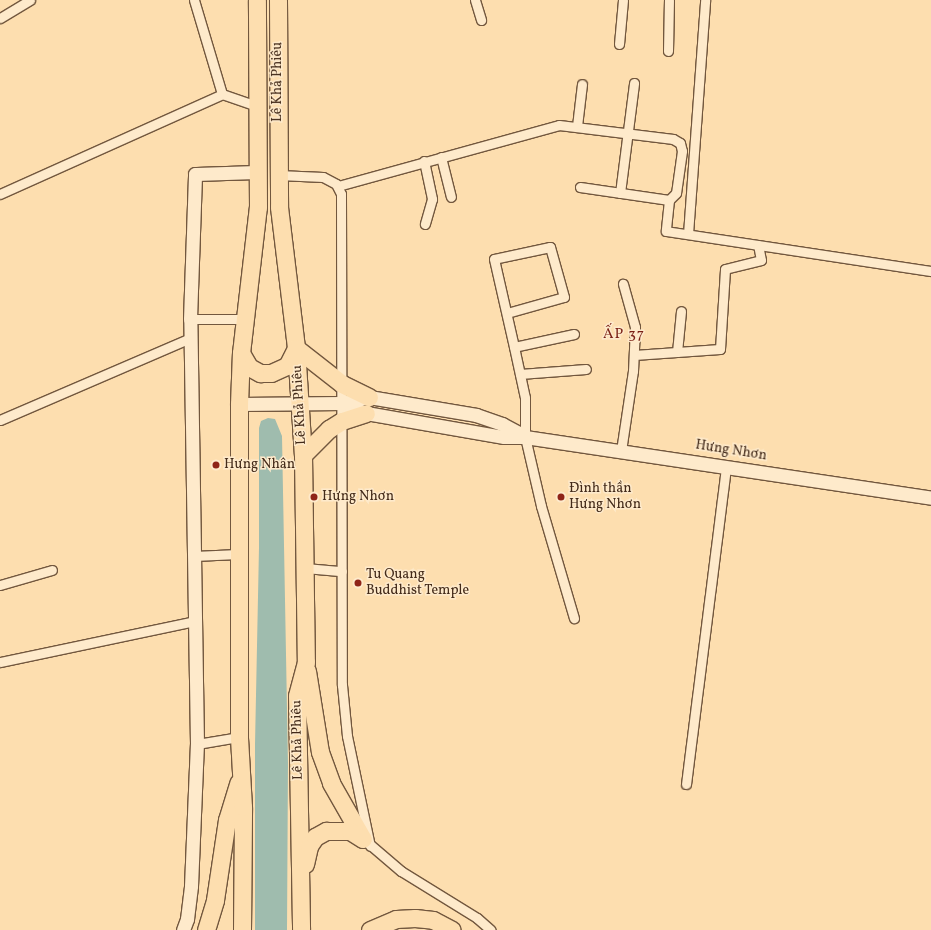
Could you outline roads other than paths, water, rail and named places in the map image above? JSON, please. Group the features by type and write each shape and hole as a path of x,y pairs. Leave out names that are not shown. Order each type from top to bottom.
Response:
{"highway":[{"name":"Lê Khả Phiêu","path":"242,930 244,807 239,737 239,404 241,352 258,207 256,106 257,0"},
{"name":"Lê Khả Phiêu","path":"278,0 278,175 296,348 303,455 306,662 297,696 301,930"},
{"path":"241,352 249,368 260,373 271,373 287,366 296,348 368,405 321,436 303,455"},
{"path":"306,662 320,752 331,783 367,842"},
{"path":"206,930 215,900 227,820 241,773"},
{"path":"301,896 306,856 315,837 326,832 338,830 350,831 367,842"},
{"path":"370,930 396,919 415,918 433,920 452,930"}],"street":[{"path":"0,18 30,0"},
{"path":"194,0 222,94"},
{"path":"475,0 481,20"},
{"path":"619,44 623,0"},
{"path":"668,51 669,0"},
{"path":"688,234 706,0"},
{"path":"620,193 634,83"},
{"path":"577,126 582,84"},
{"path":"0,194 222,94 256,106"},
{"path":"338,186 441,156 559,125 577,126 673,139 680,143 682,151 676,193 669,200 666,231 759,247 856,258 931,271"},
{"path":"441,156 451,197"},
{"path":"424,161 432,200 425,224"},
{"path":"183,930 187,919 191,886 197,744 190,338 195,174 257,172"},
{"path":"278,175 324,177 338,186 342,197 342,571 344,720 367,842 401,871 477,918 491,930"},
{"path":"580,187 669,200"},
{"path":"507,314 564,297 550,247 494,259 525,398 525,437 541,506 574,618"},
{"path":"634,355 720,349 725,269 761,260 759,247"},
{"path":"621,451 634,355 635,327 623,284"},
{"path":"677,352 681,311"},
{"path":"190,319 245,319"},
{"path":"514,347 574,334"},
{"path":"0,420 190,338"},
{"path":"520,374 586,369"},
{"name":"Hưng Nhơn","path":"239,404 342,403 368,405 504,437 525,437 931,498"},
{"path":"686,784 726,467"},
{"path":"194,556 238,554"},
{"path":"305,568 342,571"},
{"path":"0,584 52,570"},
{"path":"0,662 195,621"},
{"path":"197,744 239,737"}],"place":[{"name":"Hưng Nhân","path":"216,465"},
{"name":"Hưng Nhơn","path":"314,497"},
{"name":"Đình thần Hưng Nhơn","path":"561,497"},
{"name":"Tu Quang Buddhist Temple","path":"358,583"}],"district":[{"name":"ẤP 37","path":"624,335"}]}
